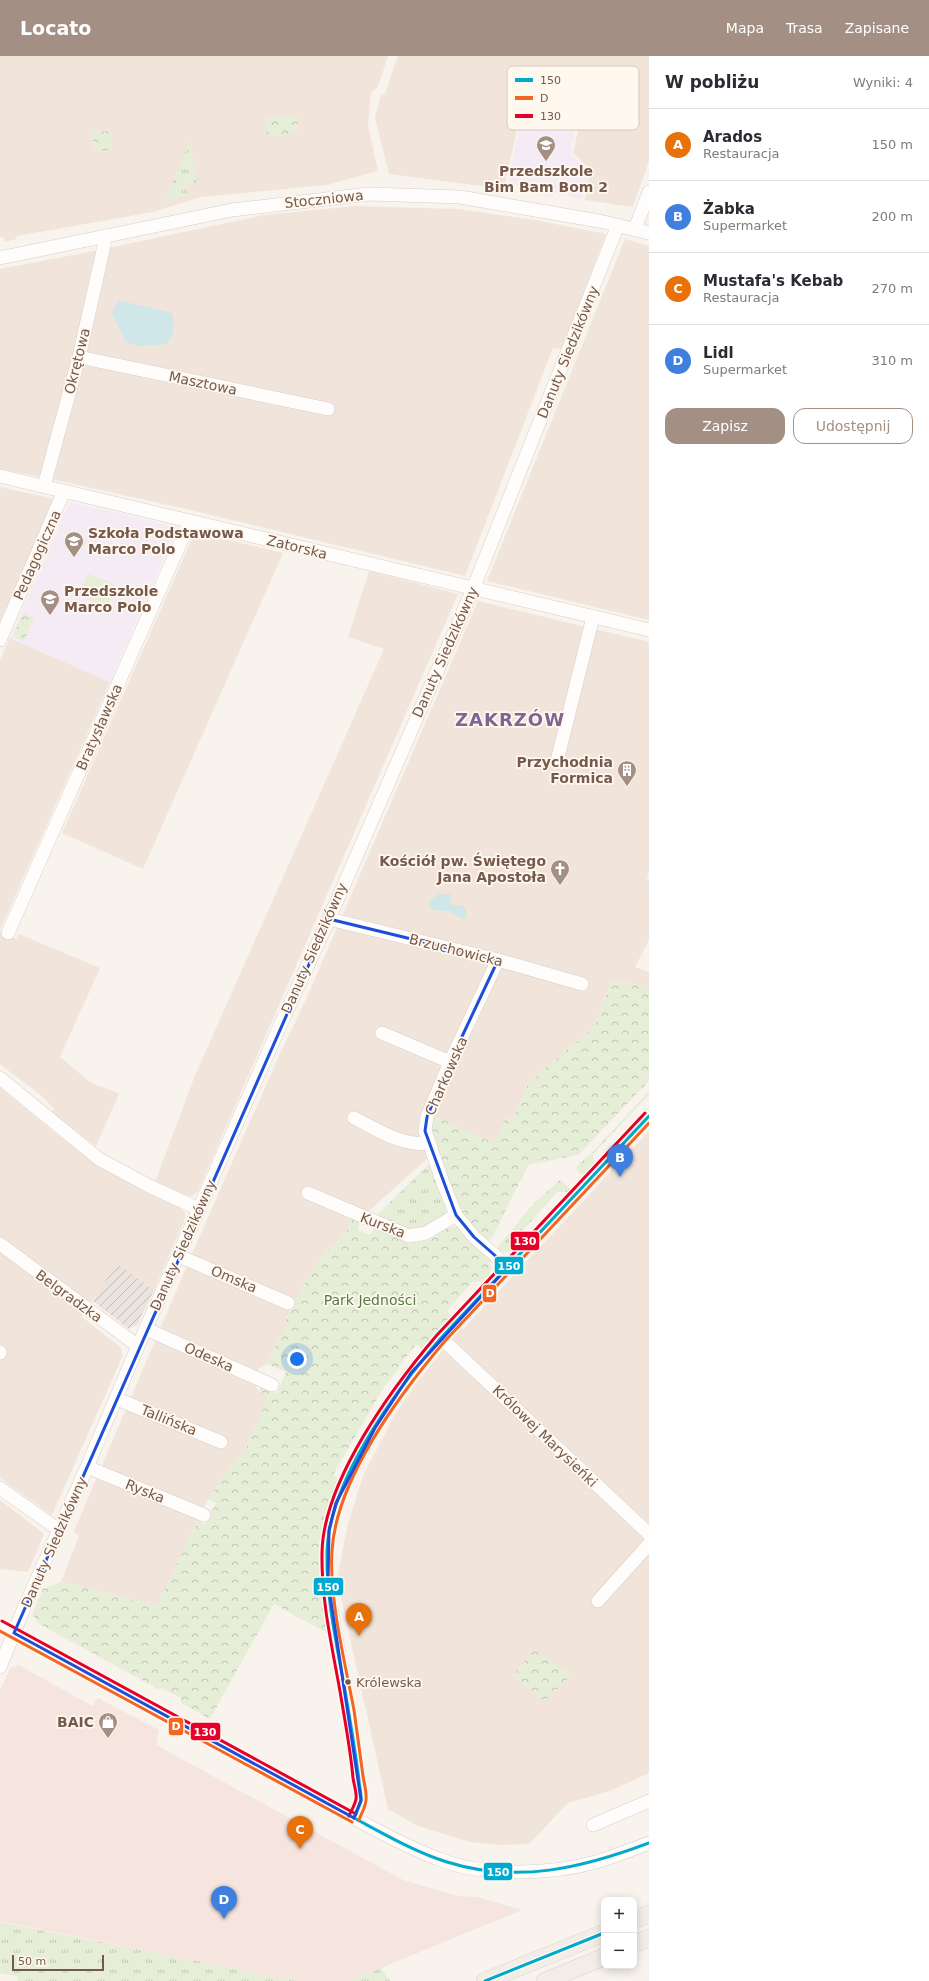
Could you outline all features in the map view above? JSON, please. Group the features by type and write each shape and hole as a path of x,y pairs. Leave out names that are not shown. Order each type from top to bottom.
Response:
{"main road":[{"path":"637,1919 649,1914"},
{"path":"485,1981 602,1933"},
{"path":"637,1943 649,1938"},
{"path":"545,1981 601,1958"}],"street":[{"path":"635,229 649,192"},
{"name":"Stoczniowa","path":"0,258 232,210 375,194 460,197 618,225 649,232"},
{"name":"Danuty Siedzikówny","path":"0,1667 138,1346 329,919 473,589 618,225"},
{"name":"Okrętowa","path":"44,486 79,357 105,236"},
{"name":"Masztowa","path":"79,357 328,409"},
{"name":"Zatorska","path":"0,476 649,630"},
{"name":"Pedagogiczna","path":"0,640 64,491"},
{"name":"Bratysławska","path":"8,933 190,521"},
{"path":"557,761 593,617"},
{"name":"Brzuchowicka","path":"329,919 498,960 582,984"},
{"name":"Charkowska","path":"498,960 450,1062 427,1117 425,1131 456,1215 474,1236 508,1266"},
{"path":"382,1033 450,1062"},
{"path":"0,1078 99,1159 151,1187 199,1209"},
{"path":"354,1818 361,1800 354,1742 330,1596 327,1553 329,1530 336,1503 344,1483 375,1428 411,1373 441,1338 649,1116"},
{"path":"354,1118 404,1141 420,1144 429,1143"},
{"name":"Kurska","path":"308,1193 409,1236 426,1234 456,1215"},
{"name":"Belgradzka","path":"0,1244 138,1346"},
{"name":"Omska","path":"179,1256 288,1303"},
{"name":"Odeska","path":"146,1329 272,1385"},
{"name":"Królowej Marysieńki","path":"441,1338 649,1534"},
{"name":"Tallińska","path":"116,1399 221,1442"},
{"name":"Ryska","path":"87,1467 204,1515"},
{"path":"0,1488 59,1530"},
{"path":"598,1601 649,1544"},
{"path":"0,1625 354,1818 411,1848 449,1863 512,1872 567,1868 592,1863 649,1843"},
{"path":"593,1825 649,1801"}],"highlighted area":[{"path":"329,919 498,960 450,1062 427,1117 425,1131 456,1215 474,1237 508,1267 411,1373 375,1428 336,1503 329,1530 328,1582 361,1800 354,1818 14,1633"}],"shaded area":[{"path":"0,56 388,56 378,87 372,91 370,101 368,126 378,171 326,185 201,197 153,212 17,236 16,239 4,242 4,237 0,237"},
{"path":"398,56 649,56 649,161 633,207 585,200 590,169 573,153 578,130 639,130 639,66 507,66 507,130 517,130 504,189 389,174 375,117 381,94 385,94"},
{"name":"Przedszkole Bim Bam Bom 2","path":"519,130 575,130 571,154 589,171 582,199 568,197 568,195 554,192 553,197 521,191 521,186 508,182"},
{"path":"355,206 458,209 535,220 606,234 562,349 553,348 465,576 191,510 51,479 108,248 264,215"},
{"path":"625,239 649,246 649,620 487,581"},
{"path":"99,250 72,362 41,477 0,469 0,269"},
{"path":"0,487 54,499 0,622"},
{"path":"70,502 177,527 110,682 10,638"},
{"path":"195,532 283,553 143,869 62,833"},
{"path":"369,571 458,594 198,1191 192,1196 186,1195 155,1182 194,1078 384,649 348,637"},
{"path":"478,601 649,642 649,872 647,880 649,881 649,940 635,967 649,972 649,988 612,979 594,1027 544,1069 527,1086 513,1119 506,1116 494,1144 434,1116 437,1150 371,1209 350,1221 348,1229 339,1241 330,1247 308,1277 286,1319 286,1326 267,1364 258,1369 253,1382 259,1392 269,1396 247,1446 208,1499 157,1606 61,1582 79,1536 74,1531 195,1247 278,1058 308,995"},
{"path":"10,638 110,682 0,930 0,660"},
{"path":"0,931 16,939 19,934 100,968 60,1057 90,1082 119,1094 96,1146 52,1112 54,1109 43,1097 0,1064"},
{"path":"0,1087 56,1134 94,1163 126,1181 180,1207 185,1212 185,1219 154,1290 116,1264 82,1317 120,1347 123,1355 52,1515 0,1478"},
{"path":"649,1131 649,1773 610,1791 568,1803 529,1844 499,1845 470,1842 418,1826 388,1809 337,1580 348,1523 363,1476 395,1414 414,1386 461,1328 463,1329"},
{"path":"116,1263 154,1290 137,1325 129,1329 93,1301"},
{"path":"0,1500 44,1534 28,1572 0,1569"},
{"path":"19,1665 92,1706 98,1698 159,1730 156,1745 403,1880 458,1896 477,1897 522,1910 349,1981 295,1981 0,1921 0,1691 10,1668"}],"green space":[{"path":"297,115 298,134 267,136 266,117"},
{"path":"111,131 112,150 94,151 92,132"},
{"path":"191,139 197,184 186,184 187,195 164,202"},
{"path":"88,574 116,585 107,607 79,595"},
{"path":"23,613 34,618 24,641 13,636"},
{"path":"612,979 649,988 649,1081 578,1155 528,1165 492,1238 488,1241 473,1228 457,1205 433,1137 433,1115 494,1143 506,1116 513,1119 527,1086 544,1069 594,1027"},
{"path":"649,1091 649,1095 593,1154 593,1158 598,1163 585,1176 583,1176 576,1169 577,1166 592,1153"},
{"path":"430,1163 446,1207 445,1215 427,1228 412,1232 375,1217"},
{"path":"560,1180 572,1190 570,1192 557,1192 518,1236 518,1244 511,1251 504,1252 501,1250 499,1252 496,1249 532,1205"},
{"name":"Park Jedności","path":"354,1219 360,1222 358,1230 370,1235 374,1228 404,1240 417,1242 431,1239 446,1229 456,1227 491,1260 489,1263 491,1271 482,1282 472,1282 447,1311 453,1318 423,1350 416,1344 383,1389 333,1475 341,1480 323,1531 320,1570 329,1634 274,1604 210,1719 181,1703 181,1698 160,1688 158,1689 39,1624 32,1614 43,1589 61,1582 157,1606 198,1520 205,1524 216,1503 208,1499 247,1446 269,1396 259,1392 261,1386 277,1393 286,1372 267,1364 286,1326 286,1320 308,1277 330,1247 339,1241 348,1229 350,1221"},
{"path":"534,1650 572,1674 544,1702 513,1675"},
{"path":"0,1922 297,1981 17,1981 19,1977 0,1973"},
{"path":"381,1968 390,1981 349,1981"}],"water":[{"path":"118,300 172,313 173,329 167,344 139,346 126,342 112,314"},
{"path":"439,893 446,895 450,893 451,898 449,900 452,905 463,905 466,910 466,918 463,919 448,911 433,910 429,906 429,902"}],"transit line":[{"name":"130","path":"349,1816 354,1806 356,1794 340,1690 329,1632 322,1573 322,1553 325,1525 334,1496 347,1466 363,1437 381,1408 419,1357 437,1335 645,1113"},
{"name":"150","path":"354,1818 361,1801 361,1796 357,1762 331,1612 327,1573 327,1553 330,1526 339,1497 352,1467 385,1410 423,1359 649,1116"},
{"name":"D","path":"359,1820 366,1802 366,1791 354,1710 335,1610 332,1570 332,1551 336,1524 345,1496 357,1468 390,1412 427,1363 445,1341 649,1123"},
{"name":"130","path":"2,1621 356,1814"},
{"name":"D","path":"0,1631 352,1822"},
{"name":"150","path":"354,1818 435,1858 473,1869 499,1872 550,1870 575,1866 599,1860 649,1843"},
{"name":"150","path":"485,1981 601,1934"}],"place":[{"name":"Przedszkole Bim Bam Bom 2","path":"546,162"},
{"name":"Szkoła Podstawowa Marco Polo","path":"74,558"},
{"name":"Przedszkole Marco Polo","path":"50,616"},
{"name":"Przychodnia Formica","path":"627,787"},
{"name":"Kościół pw. Świętego Jana Apostoła","path":"560,886"},
{"name":"Żabka","path":"620,1177"},
{"name":"Arados","path":"359,1636"},
{"name":"Królewska","path":"348,1682"},
{"name":"BAIC","path":"108,1739"},
{"name":"Mustafa's Kebab","path":"300,1849"},
{"name":"Lidl","path":"224,1919"}],"district":[{"name":"ZAKRZÓW","path":"510,719"}]}
